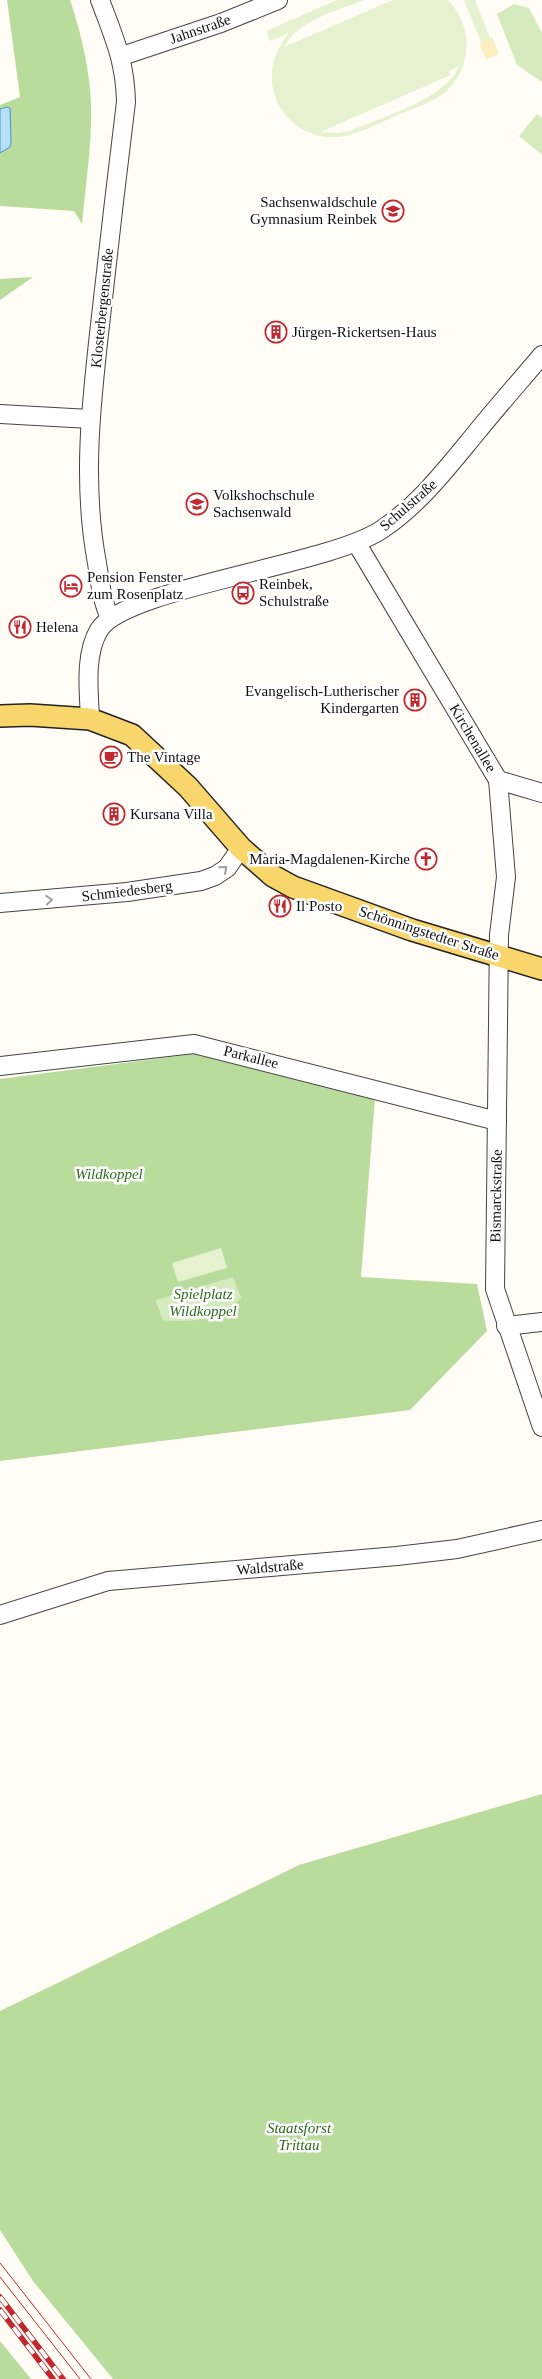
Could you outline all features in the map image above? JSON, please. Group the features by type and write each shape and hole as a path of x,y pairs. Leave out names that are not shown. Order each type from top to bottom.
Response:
{"main road":[{"name":"Schönningstedter Straße","path":"0,716 30,715 90,719 132,735 188,787 241,848 273,876 294,887 412,930 542,969"}],"street":[{"name":"Klosterbergenstraße","path":"100,0 122,56 126,79 126,102 108,246 90,419 89,482 93,539 104,605 110,618"},
{"name":"Jahnstraße","path":"122,56 221,23 278,0"},
{"name":"Schulstraße","path":"110,618 139,604 238,575 313,558 357,544 382,530 440,476 542,354"},
{"path":"0,414 90,419"},
{"name":"Kirchenallee","path":"357,544 498,780 506,877 499,935 500,957"},
{"path":"90,719 92,646 99,630 110,618"},
{"path":"498,780 542,793"},
{"name":"Schmiedesberg","path":"0,902 127,892 200,881 215,876 227,868 241,848"},
{"name":"Bismarckstraße","path":"500,957 495,1289 506,1326 542,1427"},
{"name":"Parkallee","path":"0,1066 194,1044 497,1121"},
{"path":"506,1326 542,1322"},
{"name":"Waldstraße","path":"0,1615 108,1581 456,1549 542,1530"}],"green space":[{"path":"7,0 70,0 83,46 89,77 91,109 89,162 82,224 74,211 0,206 0,153 10,147 11,143 7,107 0,109 0,105 20,97"},
{"path":"337,0 364,0 308,23 290,38 284,47 393,0 448,0 456,11 466,35 465,61 453,84 438,98 361,131 337,137 325,137 314,134 293,123 278,104 272,85 272,69 280,46 289,33 270,41 266,31","holes":["459,66 452,78 427,97 395,113 350,131 336,133 320,132 451,75 449,71"]},
{"path":"464,0 475,0 490,38 481,42"},
{"path":"514,4 529,8 542,33 542,82 517,65 497,14"},
{"path":"537,114 542,118 542,155 519,136"},
{"path":"33,277 0,300 0,279"},
{"name":"Wildkoppel","path":"193,1054 375,1098 361,1277 477,1284 487,1331 410,1410 0,1461 0,1079","holes":["233,1277 241,1298 214,1315 185,1321 163,1320 156,1300"]},
{"path":"221,1248 227,1268 178,1282 172,1263"},
{"name":"Spielplatz Wildkoppel","path":"234,1276 241,1298 223,1311 195,1320 163,1320 156,1299"},
{"name":"Staatsforst Trittau","path":"542,1794 542,2379 113,2379 33,2281 0,2230 0,2011 299,1865"},
{"path":"0,2341 31,2379 0,2379"}],"sand":[{"path":"492,37 499,54 486,60 479,43"}],"water":[{"path":"10,108 11,143 10,147 0,153 0,109"}],"tram line":[{"path":"0,2263 91,2379"},
{"path":"0,2277 80,2379"}],"railway":[{"path":"0,2297 63,2379"},
{"path":"0,2310 53,2379"}],"place":[{"name":"Sachsenwaldschule Gymnasium Reinbek","path":"393,211"},
{"name":"Jürgen-Rickertsen-Haus","path":"276,332"},
{"name":"Volkshochschule Sachsenwald","path":"197,504"},
{"name":"Pension Fenster zum Rosenplatz","path":"71,586"},
{"name":"Reinbek, Schulstraße","path":"243,593"},
{"name":"Helena","path":"20,627"},
{"name":"Evangelisch-Lutherischer Kindergarten","path":"415,700"},
{"name":"The Vintage","path":"111,757"},
{"name":"Kursana Villa","path":"114,814"},
{"name":"Maria-Magdalenen-Kirche","path":"426,859"},
{"name":"Il Posto","path":"280,906"}]}
